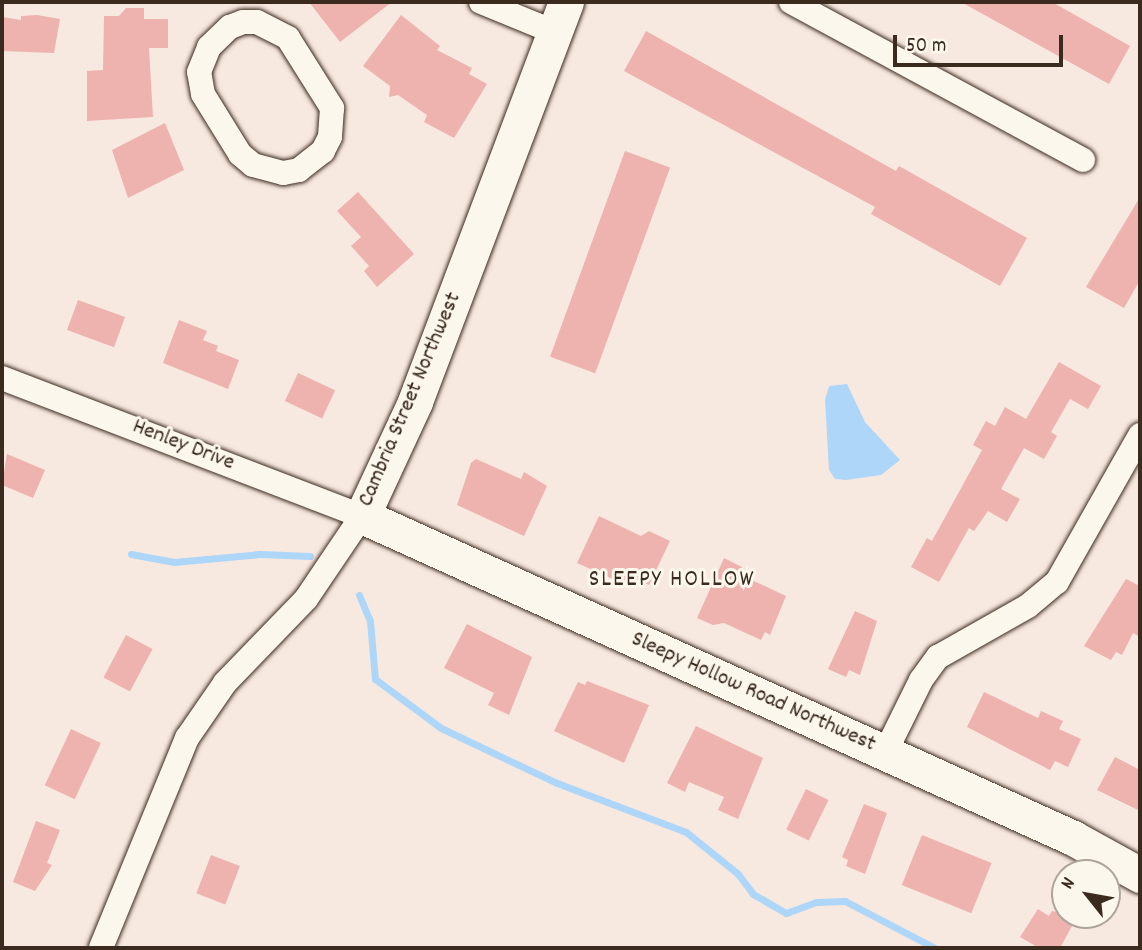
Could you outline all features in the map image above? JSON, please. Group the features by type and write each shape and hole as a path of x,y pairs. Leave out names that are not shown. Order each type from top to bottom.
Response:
{"street":[{"path":"481,2 561,17"},
{"path":"791,2 1083,160"},
{"path":"242,12 288,38 332,108 330,137 317,157 299,170 284,173 253,165 240,154 203,94 199,72 209,47 242,12"},
{"name":"Cambria Street Northwest","path":"102,948 187,738 225,683 306,599 362,516 415,402 561,17"},
{"name":"Henley Drive","path":"2,378 362,516"},
{"path":"885,753 921,680 938,657 957,642 1028,606 1057,582 1140,435"},
{"name":"Sleepy Hollow Road Northwest","path":"362,516 1073,838 1140,875"}],"water":[{"path":"847,384 865,422 900,460 881,475 835,479 829,470 825,400 829,386"}],"building":[{"path":"309,2 392,2 340,42"},
{"path":"961,2 1052,2 1130,46 1109,84"},
{"path":"126,8 144,8 144,19 168,19 168,48 149,48 153,117 87,121 87,71 103,70 104,16 119,16"},
{"path":"37,15 60,19 54,53 2,51 2,17 21,20 21,16"},
{"path":"401,15 440,46 437,50 472,68 469,74 487,84 454,138 424,122 427,115 398,95 389,97 390,86 363,66"},
{"path":"646,31 896,171 899,166 1027,238 1000,286 871,214 875,207 624,71"},
{"path":"165,123 184,170 128,198 112,150"},
{"path":"625,151 670,167 595,373 550,357"},
{"path":"358,192 414,254 377,287 364,271 369,266 351,246 361,237 337,211"},
{"path":"1140,197 1140,280 1124,308 1086,287"},
{"path":"78,300 125,317 114,347 67,330"},
{"path":"179,320 207,331 203,340 218,346 216,351 239,360 228,389 163,363"},
{"path":"1059,362 1101,386 1088,409 1070,399 1051,432 1057,436 1044,459 1024,448 1001,489 1020,499 1007,522 988,511 974,531 969,528 939,582 911,567 927,538 932,541 982,450 973,445 986,421 995,426 1005,407 1026,419"},
{"path":"298,373 335,390 322,418 285,401"},
{"path":"7,454 45,470 33,498 2,485"},
{"path":"476,459 521,479 524,472 547,486 524,536 457,505 471,463"},
{"path":"599,516 641,536 649,531 670,541 649,585 636,579 633,588 577,563"},
{"path":"724,558 742,567 739,574 786,596 770,635 765,632 761,640 724,623 713,625 697,618"},
{"path":"1126,579 1140,586 1140,637 1133,633 1122,655 1116,652 1111,660 1084,646"},
{"path":"855,611 877,621 860,675 849,670 846,677 828,669"},
{"path":"467,624 532,657 509,715 488,705 494,693 444,668"},
{"path":"126,635 152,649 130,691 103,677"},
{"path":"587,681 649,705 624,763 554,731 578,682 585,685"},
{"path":"984,692 1038,718 1041,711 1063,721 1059,729 1081,739 1068,767 1055,761 1050,770 967,727"},
{"path":"696,726 763,758 738,819 718,810 724,797 689,782 685,792 667,783"},
{"path":"71,729 101,743 75,799 45,785"},
{"path":"1115,757 1140,770 1140,811 1097,790"},
{"path":"806,789 828,800 809,840 786,829"},
{"path":"864,804 887,813 865,874 846,866 848,860 842,857"},
{"path":"36,821 60,830 47,863 52,865 35,891 13,882"},
{"path":"922,835 992,863 971,913 902,885"},
{"path":"211,855 240,866 225,904 196,893"},
{"path":"1038,909 1049,916 1051,913 1051,929 1070,929 1060,948 1039,948 1020,937"}],"waterway":[{"path":"131,554 174,562 260,554 310,556"},
{"path":"359,595 370,621 375,679 441,728 557,783 686,832 738,874 753,894 786,913 816,902 845,901 935,948"}],"district":[{"name":"SLEEPY HOLLOW","path":"672,581"}]}
